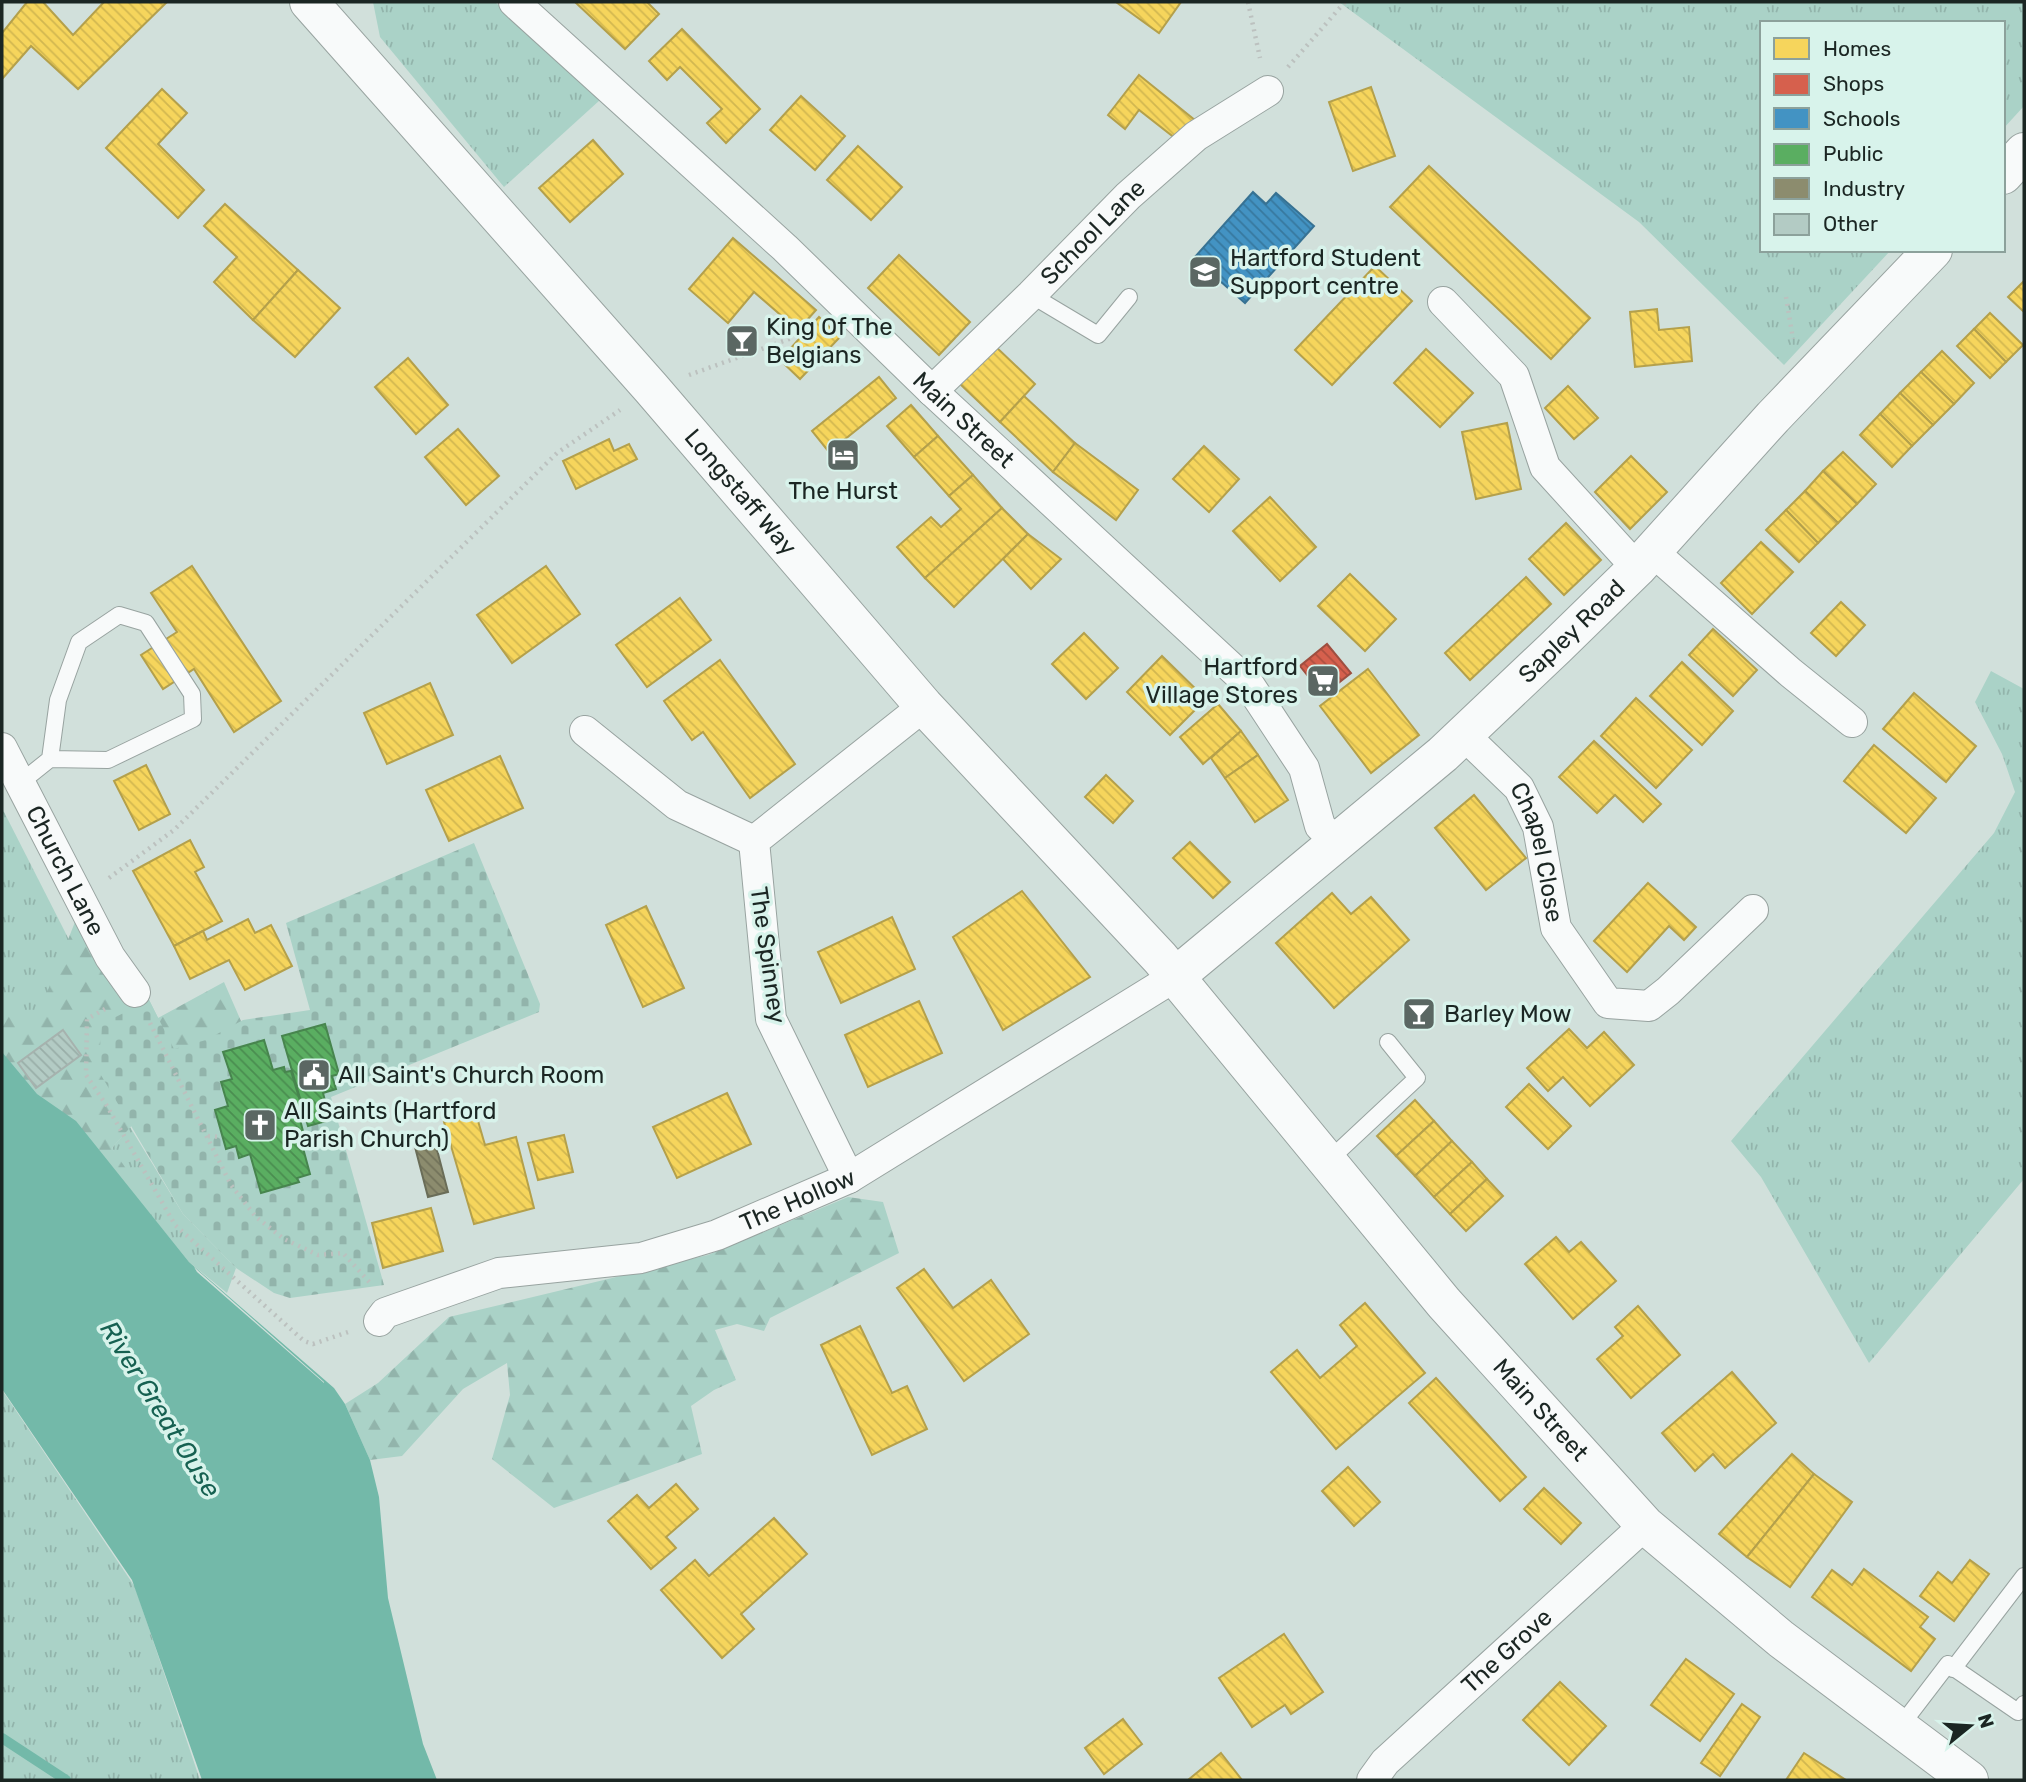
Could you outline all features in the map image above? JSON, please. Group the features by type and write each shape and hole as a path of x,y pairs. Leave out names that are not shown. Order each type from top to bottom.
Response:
{"main road":[{"name":"Longstaff Way","path":"312,3 651,388 925,706 1176,976"},
{"path":"2005,173 2024,152"},
{"name":"Sapley Road","path":"1176,976 1464,735 1645,560 1773,417 1931,252"},
{"name":"Main Street","path":"1176,976 1444,1303 1645,1525 1781,1639 1969,1780"}],"street":[{"name":"Main Street","path":"514,2 785,248 932,391 1248,683 1304,768 1320,826 1336,842"},
{"name":"School Lane","path":"932,391 1128,196 1196,136 1268,91"},
{"path":"1443,302 1514,376 1545,467 1645,560 1852,722"},
{"path":"585,731 677,806 754,841 925,706"},
{"name":"Chapel Close","path":"1464,735 1519,788 1538,827 1556,928 1608,1003 1649,1006 1753,910"},
{"name":"Church Lane","path":"2,748 110,957 135,992"},
{"name":"The Spinney","path":"754,841 771,1020 849,1178"},
{"name":"The Hollow","path":"382,1317 499,1273 641,1258 717,1235 849,1178 1176,976"},
{"name":"The Grove","path":"1372,1780 1385,1762 1645,1525"}],"lane":[{"path":"1031,295 1098,335 1129,297"},
{"path":"20,783 50,759 108,760 192,719 192,694 146,623 119,615 79,642 58,700 50,759"},
{"path":"1327,1162 1417,1078 1388,1042"},
{"path":"1953,1668 2024,1576"},
{"path":"1899,1728 1948,1664 2018,1712 2024,1704"}],"path":[{"path":"1248,2 1268,91"},
{"path":"1268,91 1345,2"},
{"path":"1786,297 1795,347"},
{"path":"80,900 174,830 557,453 651,388 792,338 837,299"},
{"path":"313,1344 304,1341 277,1318 175,1226 86,1074 87,1019 135,992 231,1185 256,1217 284,1239 318,1255 343,1252 372,1285 382,1317"},
{"path":"208,1136 222,1137"}],"green space":[{"path":"373,2 495,2 600,100 504,187 380,37"},
{"path":"1339,2 2024,2 2024,106 2005,127 2005,21 1760,21 1760,252 1889,252 1784,365 1639,222"},
{"path":"1991,671 2024,689 2024,1179 1869,1363 1761,1177 1731,1141 1994,833 2015,792 2002,754 1975,702"},
{"path":"2,808 92,985 2,1052"},
{"path":"474,843 540,1004 539,1012 331,1097 384,1285 290,1298 274,1293 236,1268 183,1214 98,1070 102,1024 149,1000 174,1049 206,1040 243,1020 310,1010 286,923"},
{"path":"75,922 126,953 158,1018 224,982 251,1044 135,1122 112,1148 150,1204 143,1212 2,1064 2,1010 24,1025 44,1000"},
{"path":"130,1127 183,1214 236,1268 227,1293 189,1262 145,1208 112,1148"},
{"path":"848,1197 883,1202 899,1253 770,1318 764,1331 737,1324 715,1330 736,1380 714,1390 691,1406 702,1454 554,1508 492,1459 510,1395 507,1363 463,1389 402,1456 370,1460 345,1404 378,1383 449,1317 708,1255"},
{"path":"2,1390 135,1587 200,1780 2,1780"}],"water":[{"name":"River Great Ouse","path":"2,1052 37,1094 76,1121 189,1262 334,1388 345,1404 370,1460 379,1497 388,1598 423,1744 437,1780 202,1780 132,1580 2,1389","holes":["194,1267 324,1382 197,1272"]}],"building: Homes":[{"path":"27,2 43,2 73,35 104,2 167,2 78,89 31,46 2,79 2,33"},
{"path":"575,2 647,2 659,14 625,49"},
{"path":"1116,2 1181,2 1159,33"},
{"path":"682,29 760,109 726,143 707,123 722,109 680,67 667,80 649,61"},
{"path":"1139,75 1196,121 1180,142 1139,110 1125,129 1108,115"},
{"path":"1371,87 1395,156 1353,171 1329,102"},
{"path":"162,89 187,113 158,144 204,190 178,218 106,148"},
{"path":"801,96 845,136 815,170 770,130"},
{"path":"593,140 623,174 570,222 539,188"},
{"path":"858,146 902,187 871,220 827,180"},
{"path":"1429,166 1590,318 1551,359 1390,207"},
{"path":"225,204 298,270 253,320 214,282 237,257 204,226"},
{"path":"733,238 816,310 798,330 754,292 728,323 689,289"},
{"path":"899,255 970,322 939,355 868,288"},
{"path":"1375,266 1412,301 1332,385 1295,350"},
{"path":"298,270 340,308 295,357 253,320"},
{"path":"2024,281 2024,312 2008,297"},
{"path":"1657,309 1659,330 1689,327 1692,361 1635,367 1630,312"},
{"path":"1990,313 2023,345 2006,362 1974,329"},
{"path":"819,317 840,337 800,379 780,360"},
{"path":"1974,329 2006,362 1990,378 1957,346"},
{"path":"995,346 1035,384 1000,422 960,384"},
{"path":"1426,349 1473,393 1440,427 1394,383"},
{"path":"1942,351 1974,383 1954,404 1921,372"},
{"path":"408,358 448,405 416,434 375,387"},
{"path":"1921,372 1954,404 1933,425 1900,393"},
{"path":"879,377 896,398 829,452 812,431"},
{"path":"1568,386 1598,418 1574,439 1545,408"},
{"path":"1900,393 1933,425 1912,446 1880,414"},
{"path":"1024,396 1075,443 1053,472 1000,422"},
{"path":"911,405 938,436 914,457 887,426"},
{"path":"1880,414 1912,446 1892,467 1860,435"},
{"path":"1507,423 1521,489 1476,499 1462,432"},
{"path":"458,429 499,476 466,505 425,457"},
{"path":"938,436 973,475 949,496 914,457"},
{"path":"609,439 614,451 629,444 637,459 576,489 563,461"},
{"path":"1075,443 1138,490 1116,520 1053,472"},
{"path":"1204,446 1239,479 1209,512 1173,479"},
{"path":"1843,452 1876,484 1857,504 1823,471"},
{"path":"1631,456 1667,492 1630,529 1595,492"},
{"path":"1823,471 1857,504 1838,523 1805,491"},
{"path":"973,475 1002,508 925,578 897,547 931,517 941,527 961,509 949,496"},
{"path":"1805,491 1838,523 1818,543 1786,510"},
{"path":"1270,497 1316,547 1280,581 1233,531"},
{"path":"1002,508 1028,534 954,607 925,578"},
{"path":"1786,510 1818,543 1799,562 1766,530"},
{"path":"1566,523 1601,560 1564,595 1529,559"},
{"path":"1028,534 1061,559 1031,589 1003,559"},
{"path":"1761,542 1793,572 1752,614 1721,583"},
{"path":"192,566 281,701 234,732 194,669 163,689 141,655 177,632 151,593"},
{"path":"546,566 580,614 512,663 477,615"},
{"path":"1350,574 1396,619 1365,651 1318,606"},
{"path":"1526,577 1551,604 1470,680 1445,653"},
{"path":"680,598 711,640 647,687 616,645"},
{"path":"1841,602 1865,625 1836,656 1811,633"},
{"path":"1713,629 1757,670 1733,696 1689,655"},
{"path":"1084,633 1118,668 1086,699 1052,664"},
{"path":"1162,656 1206,699 1170,735 1127,692"},
{"path":"720,660 795,764 750,798 703,732 692,740 664,701"},
{"path":"1682,662 1733,711 1702,745 1650,696"},
{"path":"1368,669 1419,735 1371,773 1320,706"},
{"path":"430,683 453,735 387,764 364,713"},
{"path":"1914,693 1976,746 1946,782 1883,729"},
{"path":"1636,698 1692,750 1656,788 1601,736"},
{"path":"1218,704 1241,731 1203,764 1180,737"},
{"path":"1241,731 1258,755 1225,778 1211,758"},
{"path":"1594,741 1661,804 1643,822 1615,795 1597,813 1559,777"},
{"path":"1874,745 1936,798 1906,833 1844,781"},
{"path":"1258,755 1288,800 1255,822 1225,778"},
{"path":"500,756 523,808 449,841 426,790"},
{"path":"146,765 170,814 139,830 114,781"},
{"path":"1106,775 1133,801 1113,823 1085,797"},
{"path":"1474,795 1526,858 1486,890 1435,828"},
{"path":"190,840 204,867 195,872 222,921 174,946 133,871"},
{"path":"1190,842 1230,882 1213,898 1173,858"},
{"path":"1648,883 1696,927 1684,940 1669,926 1627,972 1594,941"},
{"path":"1022,891 1090,977 1003,1030 953,937"},
{"path":"1332,893 1351,914 1371,897 1409,940 1334,1008 1276,943"},
{"path":"646,906 684,988 643,1007 606,925"},
{"path":"892,917 915,969 841,1003 818,952"},
{"path":"248,919 255,933 271,925 292,966 245,990 229,960 190,979 174,946 203,931 207,940"},
{"path":"919,1001 942,1053 868,1087 845,1035"},
{"path":"1569,1029 1587,1048 1604,1032 1634,1065 1590,1106 1563,1077 1548,1091 1527,1068"},
{"path":"1529,1084 1571,1126 1548,1149 1506,1107"},
{"path":"727,1093 751,1144 677,1178 653,1127"},
{"path":"1415,1100 1434,1121 1396,1156 1377,1136"},
{"path":"476,1114 485,1145 516,1137 534,1208 474,1224 444,1122"},
{"path":"1434,1121 1452,1141 1415,1176 1396,1156"},
{"path":"564,1135 573,1172 538,1180 528,1143"},
{"path":"1452,1141 1472,1162 1434,1197 1415,1176"},
{"path":"1472,1162 1487,1179 1450,1214 1434,1197"},
{"path":"1487,1179 1503,1196 1466,1231 1450,1214"},
{"path":"431,1208 443,1251 383,1268 372,1223"},
{"path":"1556,1237 1569,1252 1581,1242 1616,1281 1573,1319 1525,1264"},
{"path":"924,1269 953,1308 991,1280 1029,1334 964,1381 897,1288"},
{"path":"1365,1303 1425,1373 1336,1449 1271,1372 1297,1350 1320,1378 1357,1346 1340,1325"},
{"path":"1638,1306 1680,1355 1631,1398 1597,1359 1623,1336 1615,1327"},
{"path":"860,1326 892,1393 907,1386 927,1429 872,1455 821,1345"},
{"path":"1732,1372 1776,1423 1725,1468 1713,1454 1695,1471 1662,1433"},
{"path":"1436,1378 1526,1477 1500,1501 1409,1403"},
{"path":"1792,1454 1814,1474 1747,1557 1719,1534"},
{"path":"1348,1467 1380,1502 1354,1526 1322,1491"},
{"path":"1814,1474 1852,1502 1790,1587 1747,1557"},
{"path":"676,1484 698,1509 666,1537 676,1548 651,1569 608,1521 637,1495 649,1508"},
{"path":"1544,1488 1581,1523 1561,1544 1524,1509"},
{"path":"774,1518 807,1554 741,1614 754,1629 722,1658 661,1590 695,1560 709,1576"},
{"path":"1970,1560 1989,1574 1954,1621 1920,1596 1938,1572 1952,1583"},
{"path":"1864,1569 1928,1617 1920,1627 1935,1639 1911,1671 1812,1597 1832,1570 1852,1585"},
{"path":"1284,1634 1323,1692 1291,1714 1285,1705 1252,1727 1219,1678"},
{"path":"1686,1659 1734,1694 1700,1741 1651,1705"},
{"path":"1560,1682 1606,1726 1569,1765 1523,1720"},
{"path":"1742,1704 1760,1717 1720,1776 1701,1763"},
{"path":"1123,1719 1142,1744 1104,1774 1085,1748"},
{"path":"1221,1753 1242,1780 1188,1780"},
{"path":"1804,1753 1846,1780 1786,1780"}],"building: Shops":[{"path":"1327,644 1351,673 1323,695 1300,666"}],"building: Schools":[{"path":"1253,192 1266,204 1276,193 1314,226 1245,303 1194,258"}],"building: Public":[{"name":"All Saint's Church Room","path":"325,1024 339,1074 332,1076 336,1089 323,1093 330,1120 308,1126 282,1036"},
{"name":"All Saints (Hartford Parish Church)","path":"264,1040 273,1070 284,1067 285,1072 291,1071 304,1114 299,1116 304,1135 300,1137 310,1174 297,1178 299,1182 261,1193 250,1154 239,1158 236,1146 226,1149 215,1110 228,1106 221,1082 232,1079 223,1052"}],"building: Industry":[{"path":"435,1142 448,1192 428,1197 415,1147"}],"building: Other":[{"path":"63,1030 81,1055 36,1088 18,1063"}],"waterway":[{"path":"2,1738 66,1780"}],"place":[{"name":"Hartford Student Support centre","path":"1205,272"},
{"name":"King Of The Belgians","path":"742,341"},
{"name":"The Hurst","path":"843,455"},
{"name":"Hartford Village Stores","path":"1323,681"},
{"name":"Barley Mow","path":"1419,1014"},
{"name":"All Saint's Church Room","path":"314,1075"},
{"name":"All Saints (Hartford Parish Church)","path":"260,1125"}]}
